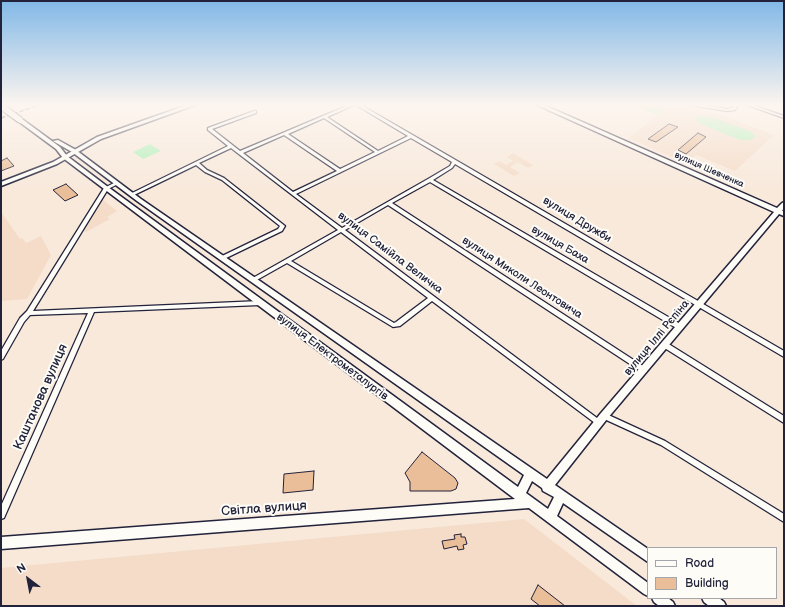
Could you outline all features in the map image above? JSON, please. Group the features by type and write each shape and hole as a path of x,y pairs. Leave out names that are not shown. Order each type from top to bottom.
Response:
{"main road":[{"name":"вулиця Електрометалургів","path":"40,133 58,148 65,157 106,188 647,589"},
{"name":"вулиця Електрометалургів","path":"44,133 74,151 116,183 253,280 547,487 647,555"},
{"path":"1,184 46,166 99,138 112,133"},
{"name":"вулиця Шевченка","path":"604,133 781,212"},
{"name":"вулиця Іллі Рєпіна","path":"547,487 680,326 781,212 784,204"},
{"path":"524,499 530,475"},
{"path":"550,518 560,496"},
{"name":"Світла вулиця","path":"1,543 524,499"},
{"path":"659,599 669,606"},
{"path":"710,599 720,606"}],"street":[{"name":"вулиця Самійла Величка","path":"215,133 432,298 601,420 663,443 784,518"},
{"path":"349,133 378,152"},
{"name":"вулиця Дружби","path":"406,133 784,354"},
{"path":"240,153 285,134 340,171"},
{"path":"293,194 411,136"},
{"path":"132,194 231,146"},
{"path":"253,280 430,180 451,167 455,161"},
{"path":"196,163 206,171 223,179 283,226 280,230 222,258"},
{"name":"вулиця Баха","path":"430,180 680,326"},
{"path":"1,357 22,320 29,313 106,188 116,183"},
{"name":"вулиця Миколи Леонтовича","path":"388,203 644,370"},
{"path":"287,261 393,325 398,324 432,298"},
{"path":"29,313 260,303"},
{"name":"Каштанова вулиця","path":"1,515 92,310"},
{"path":"665,344 784,420"}],"shaded area":[{"path":"635,133 770,133 774,135 735,171 696,155 686,163 629,138"},
{"path":"513,153 533,165 528,168 518,162 510,167 520,173 514,176 494,164 500,161 506,165 513,161 507,157"},
{"path":"102,199 117,211 107,217 110,219 86,232 83,229"},
{"path":"1,212 20,239 22,238 26,243 41,236 51,255 27,299 1,301"},
{"path":"524,519 637,606 1,606 1,568"}],"green space":[{"path":"724,133 754,134 755,138 741,140"},
{"path":"150,144 161,151 143,159 133,152"}],"building":[{"path":"656,133 669,133 656,142 648,139"},
{"path":"698,133 706,137 686,154 678,150"},
{"path":"7,158 14,166 1,171 1,161"},
{"path":"66,184 78,195 65,201 53,190"},
{"path":"422,452 455,478 458,483 456,489 451,491 410,491 410,482 405,473"},
{"path":"314,471 313,490 283,493 284,474"},
{"path":"461,534 461,537 465,537 467,544 463,545 464,549 458,550 457,546 444,549 442,541 455,539 454,535"},
{"path":"538,585 565,606 540,606 531,599"}]}
